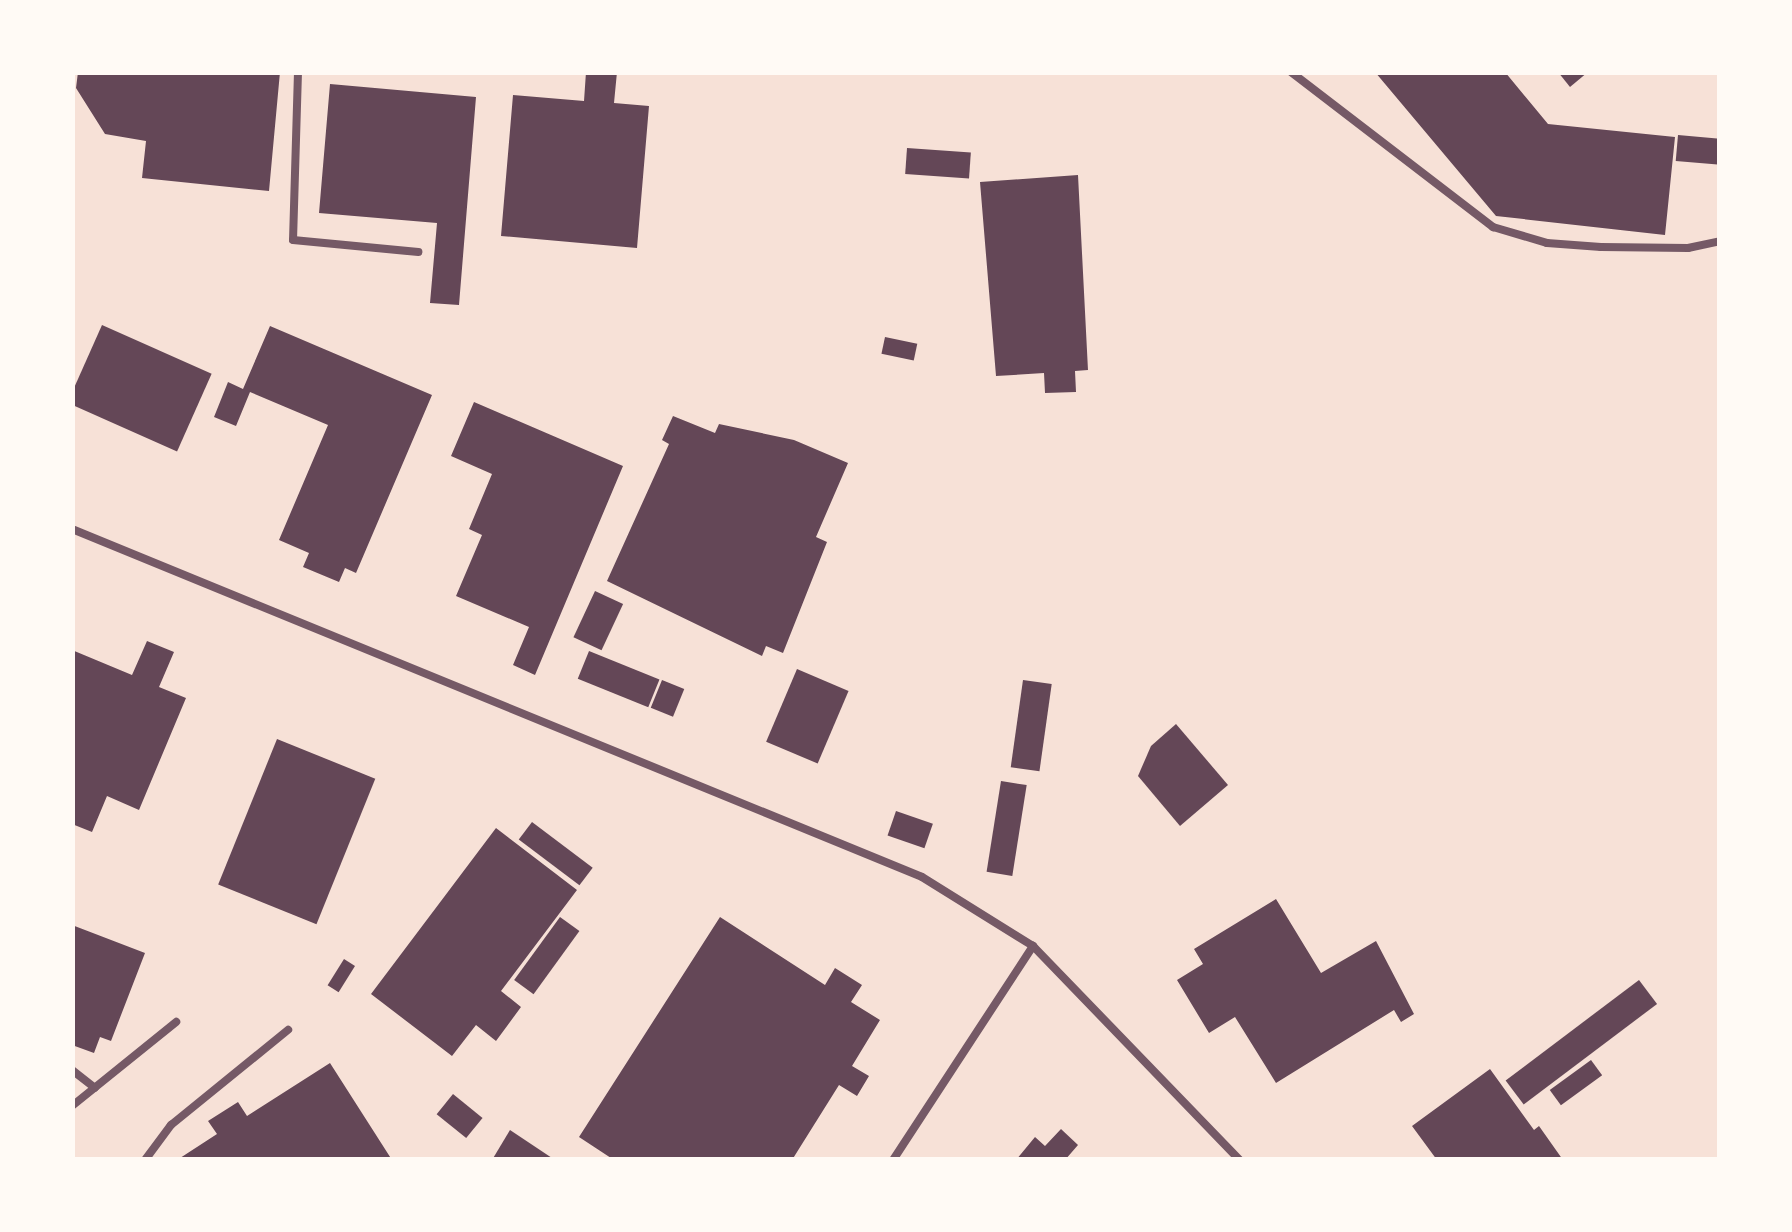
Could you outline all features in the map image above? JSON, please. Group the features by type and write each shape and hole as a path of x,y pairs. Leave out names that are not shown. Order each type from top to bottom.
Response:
{"lane":[{"path":"298,72 293,240 418,252"},
{"path":"1291,72 1493,227 1548,243 1601,247 1688,248 1720,241"},
{"path":"72,529 483,692 922,877 1033,946 1240,1160"},
{"path":"892,1160 1033,946"},
{"path":"72,1106 176,1022"},
{"path":"145,1160 171,1125 288,1030"},
{"path":"72,1070 95,1088"}],"building":[{"path":"78,72 280,72 269,191 142,178 146,141 105,134 76,88"},
{"path":"586,72 617,72 614,103 649,106 637,248 501,236 513,95 584,101"},
{"path":"1375,72 1505,72 1548,124 1675,137 1665,235 1496,216"},
{"path":"1558,72 1588,72 1570,87"},
{"path":"330,84 476,97 459,305 430,303 437,223 319,213"},
{"path":"1678,135 1720,139 1718,165 1676,161"},
{"path":"907,148 971,152 969,178 905,174"},
{"path":"1078,175 1088,370 1075,371 1076,392 1045,393 1044,373 996,376 980,182"},
{"path":"102,325 212,374 177,451 72,405 72,392"},
{"path":"270,326 432,395 356,573 345,568 339,582 303,567 309,553 279,540 328,425 250,392 236,426 214,417 228,382 243,389"},
{"path":"885,337 917,344 914,360 881,354"},
{"path":"474,402 623,466 535,675 513,665 529,627 456,596 482,535 469,529 492,474 451,456"},
{"path":"673,416 715,433 719,424 794,440 848,463 816,537 827,542 783,653 766,646 762,656 607,581 669,444 662,440"},
{"path":"595,591 623,604 602,650 573,637"},
{"path":"147,641 174,652 159,687 186,698 139,810 107,796 92,832 72,824 72,650 132,675"},
{"path":"589,651 659,679 648,707 578,679"},
{"path":"797,669 849,691 818,764 766,742"},
{"path":"662,680 684,689 673,717 651,708"},
{"path":"1023,680 1052,684 1039,771 1011,767"},
{"path":"1176,724 1228,785 1180,826 1138,776 1151,746"},
{"path":"277,739 375,779 316,924 218,885"},
{"path":"1001,781 1027,785 1012,876 987,872"},
{"path":"896,811 933,824 924,848 888,836"},
{"path":"532,822 593,868 579,885 519,840"},
{"path":"496,828 577,890 501,991 521,1007 496,1041 476,1025 452,1056 371,994"},
{"path":"1276,899 1321,973 1376,941 1414,1014 1401,1022 1394,1010 1276,1083 1235,1017 1209,1033 1177,980 1203,964 1194,949"},
{"path":"560,917 579,931 534,994 514,980"},
{"path":"720,917 825,985 835,968 862,985 851,1002 880,1020 852,1066 869,1076 857,1096 839,1085 792,1160 614,1160 579,1137"},
{"path":"72,925 145,953 111,1041 100,1037 94,1053 72,1045"},
{"path":"344,959 355,966 339,992 328,985"},
{"path":"1639,980 1657,1004 1524,1104 1506,1081"},
{"path":"1591,1060 1602,1075 1561,1105 1550,1090"},
{"path":"330,1063 392,1160 177,1160 217,1134 208,1121 238,1102 247,1116"},
{"path":"1490,1069 1534,1130 1539,1126 1563,1160 1437,1160 1412,1126"},
{"path":"453,1094 483,1118 466,1138 437,1114"},
{"path":"1061,1129 1078,1145 1065,1160 1016,1160 1035,1137 1045,1146"},
{"path":"510,1130 555,1160 492,1160"}]}
